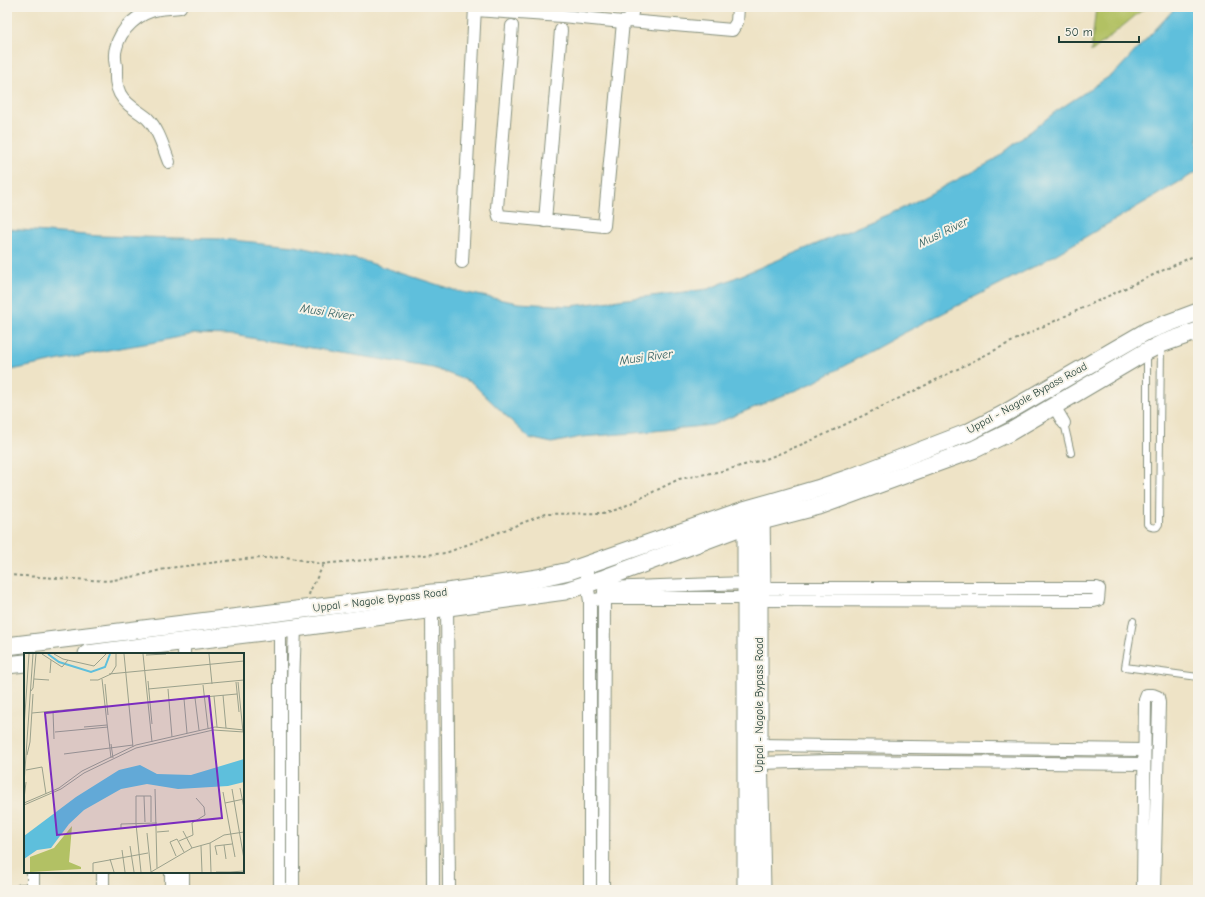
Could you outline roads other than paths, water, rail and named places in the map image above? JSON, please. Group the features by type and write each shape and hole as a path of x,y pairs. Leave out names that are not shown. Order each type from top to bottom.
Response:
{"street":[{"path":"169,162 161,140 154,128 147,119 126,103 119,93 116,82 115,50 119,37 126,28 138,18 148,12 159,9 180,7"},
{"path":"512,26 497,208 499,216 604,226 626,22 626,7"},
{"path":"626,22 632,13 633,7"},
{"path":"462,262 475,8 513,13 732,30 737,22 738,7"},
{"path":"545,221 561,30"},
{"name":"Uppal - Nagole Bypass Road","path":"7,646 307,608 440,601 564,591 589,592 604,588 753,515 817,489 969,432 1147,331 1198,312"},
{"name":"Uppal - Nagole Bypass Road","path":"96,653 178,648 440,601 569,571 753,515 819,506 975,449 1010,432 1154,348 1198,331"},
{"path":"1054,406 1064,423"},
{"name":"Uppal - Nagole Bypass Road","path":"746,890 753,592 753,515"},
{"path":"587,565 590,614 590,890"},
{"path":"603,890 604,588 753,592 1094,601 1099,599 1099,589 1097,588 753,592"},
{"name":"Uppal - Nagole Bypass Road","path":"753,592 759,745 762,890"},
{"path":"433,890 440,601"},
{"path":"440,601 449,890"},
{"path":"590,614 604,634"},
{"path":"280,890 287,629"},
{"path":"287,629 293,684 294,890"},
{"path":"7,664 24,663"},
{"path":"1143,890 1145,700 1147,695 1153,695 1158,697 1159,703 1154,890"},
{"path":"759,745 1144,750"},
{"path":"759,763 830,761 1144,764"},
{"path":"33,873 33,890"},
{"path":"103,873 103,890"},
{"path":"171,873 171,890"},
{"path":"182,890 183,873"},
{"path":"21,890 36,890"}],"lane":[{"path":"512,26 513,13"},
{"path":"561,30 562,16"},
{"path":"1154,348 1159,524 1157,527 1150,528 1147,524 1154,348"},
{"path":"1064,423 1071,453"},
{"path":"1132,621 1125,667 1198,677"}],"water":[{"name":"Musi River","path":"1176,7 1198,7 1198,171 1041,263 902,334 813,383 712,425 581,437 552,443 529,438 471,382 433,368 233,335 193,334 7,371 7,229 99,236 220,239 295,246 364,261 457,291 518,303 571,306 708,289 901,209 993,161 1055,112 1116,72"}]}
